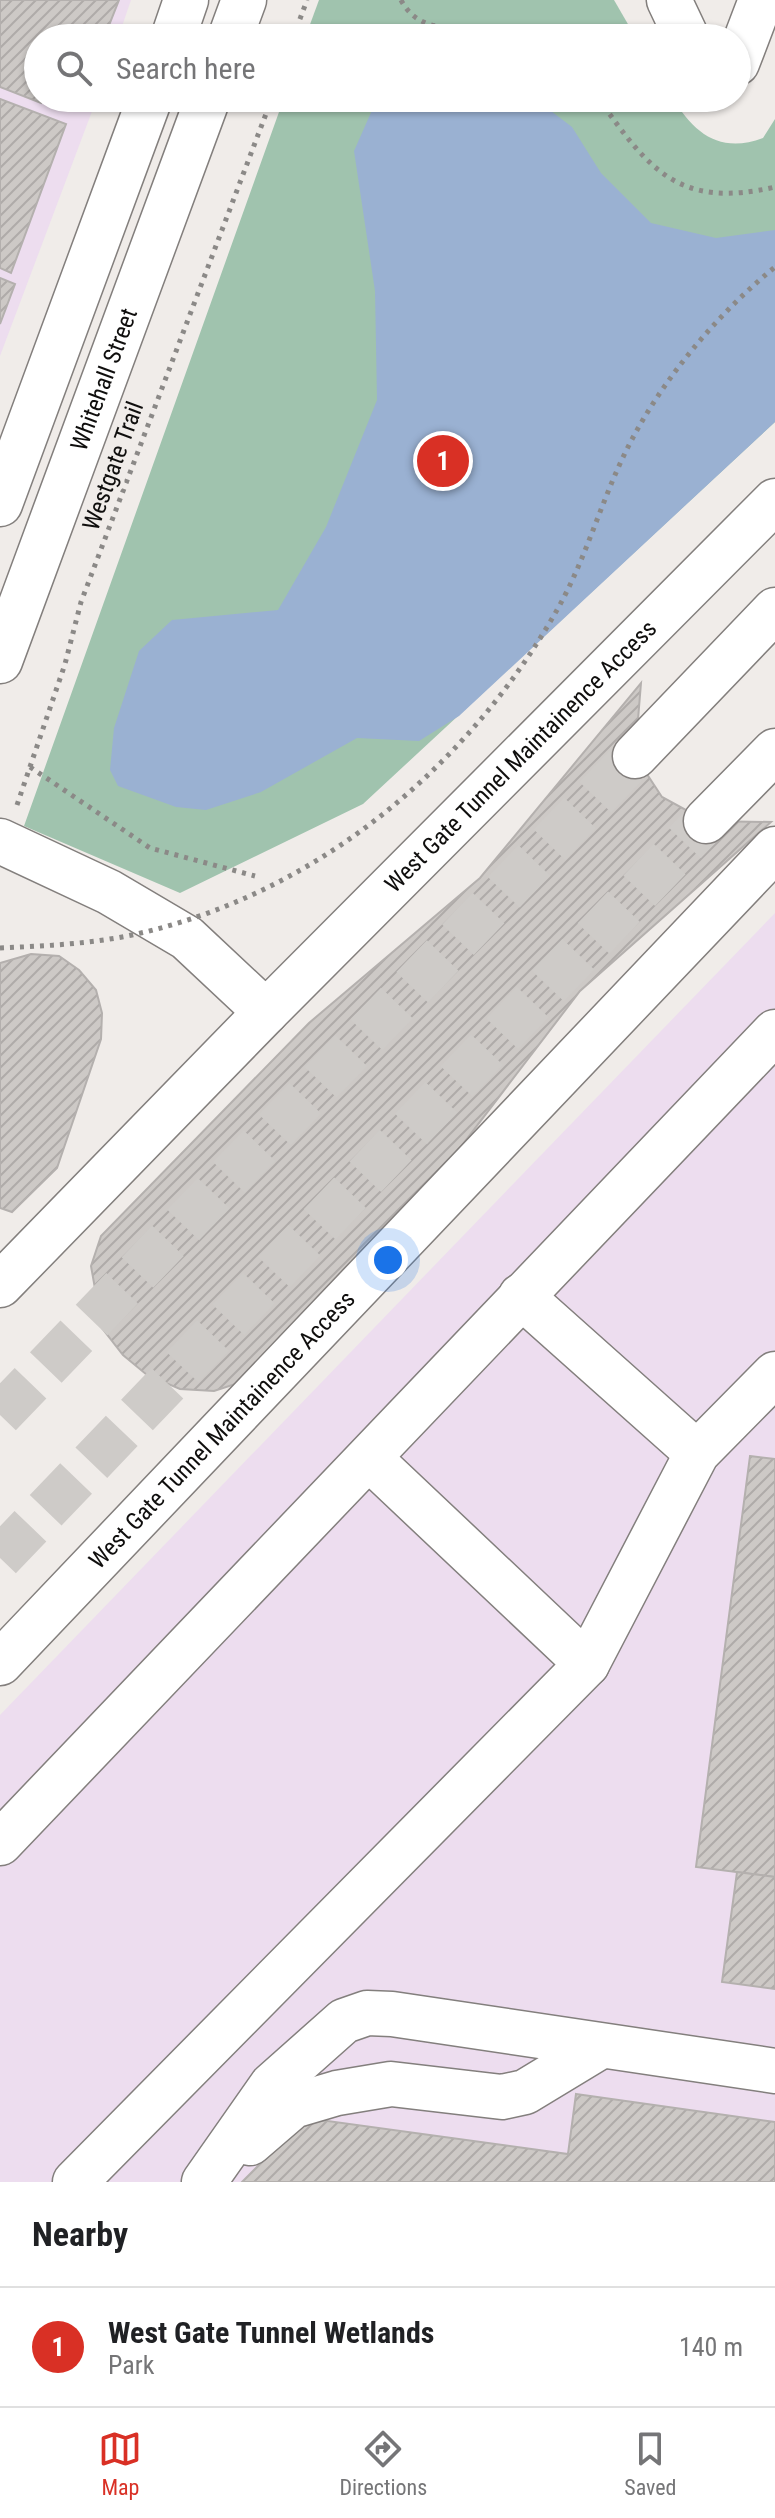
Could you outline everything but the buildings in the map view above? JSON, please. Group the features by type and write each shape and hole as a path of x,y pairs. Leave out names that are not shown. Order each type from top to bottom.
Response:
{"main road":[{"path":"178,24 186,0"},
{"path":"235,24 244,0"},
{"path":"669,0 680,24"},
{"path":"751,26 761,0"},
{"path":"0,504 145,112"},
{"name":"Whitehall Street","path":"0,661 203,112"},
{"path":"109,207 161,226"},
{"name":"West Gate Tunnel Maintainence Access","path":"0,1285 266,1012 775,501"},
{"path":"635,756 775,610"},
{"path":"706,821 775,751"},
{"path":"2,842 109,892 187,938 266,1012"},
{"name":"West Gate Tunnel Maintainence Access","path":"0,1663 775,849"},
{"path":"0,1843 775,1032"},
{"path":"521,1296 697,1453"},
{"path":"75,2182 587,1664 697,1453 775,1374"},
{"path":"369,1458 587,1664"},
{"path":"205,2182 272,2085 344,2021 367,2013 392,2014 775,2071"},
{"path":"205,2182 293,2106 337,2093 391,2084 502,2097 525,2092 601,2046"}],"path":[{"path":"298,24 307,0"},
{"path":"401,0 405,8 428,24"},
{"name":"Westgate Trail","path":"2,842 30,767 81,602 267,112"},
{"path":"608,112 632,146 676,183 721,196 775,187"},
{"path":"0,948 64,945 133,935 215,911 301,869 362,831 426,780 487,716 558,609 627,448 673,377 715,324 775,267"},
{"path":"30,767 150,848 255,876"}],"shaded area":[{"path":"0,0 131,0 123,24 24,24 24,112 92,112 0,356"},
{"path":"775,913 775,2182 0,2182 0,1715"}],"green space":[{"path":"319,0 614,0 628,24 310,24"},
{"path":"279,112 682,112 710,138 734,144 763,138 775,119 775,422 363,804 180,893 24,826"}],"water":[{"path":"371,112 552,112 572,127 601,173 651,223 716,238 775,230 775,422 459,716 419,741 357,738 261,792 206,810 176,807 118,786 110,770 114,728 139,651 172,620 278,610 326,527 377,400 375,291 354,151"}],"tunnel":[{"path":"0,1415 635,756"},
{"path":"0,1558 706,821"}],"place":[{"name":"West Gate Tunnel Wetlands","path":"443,461"}]}
